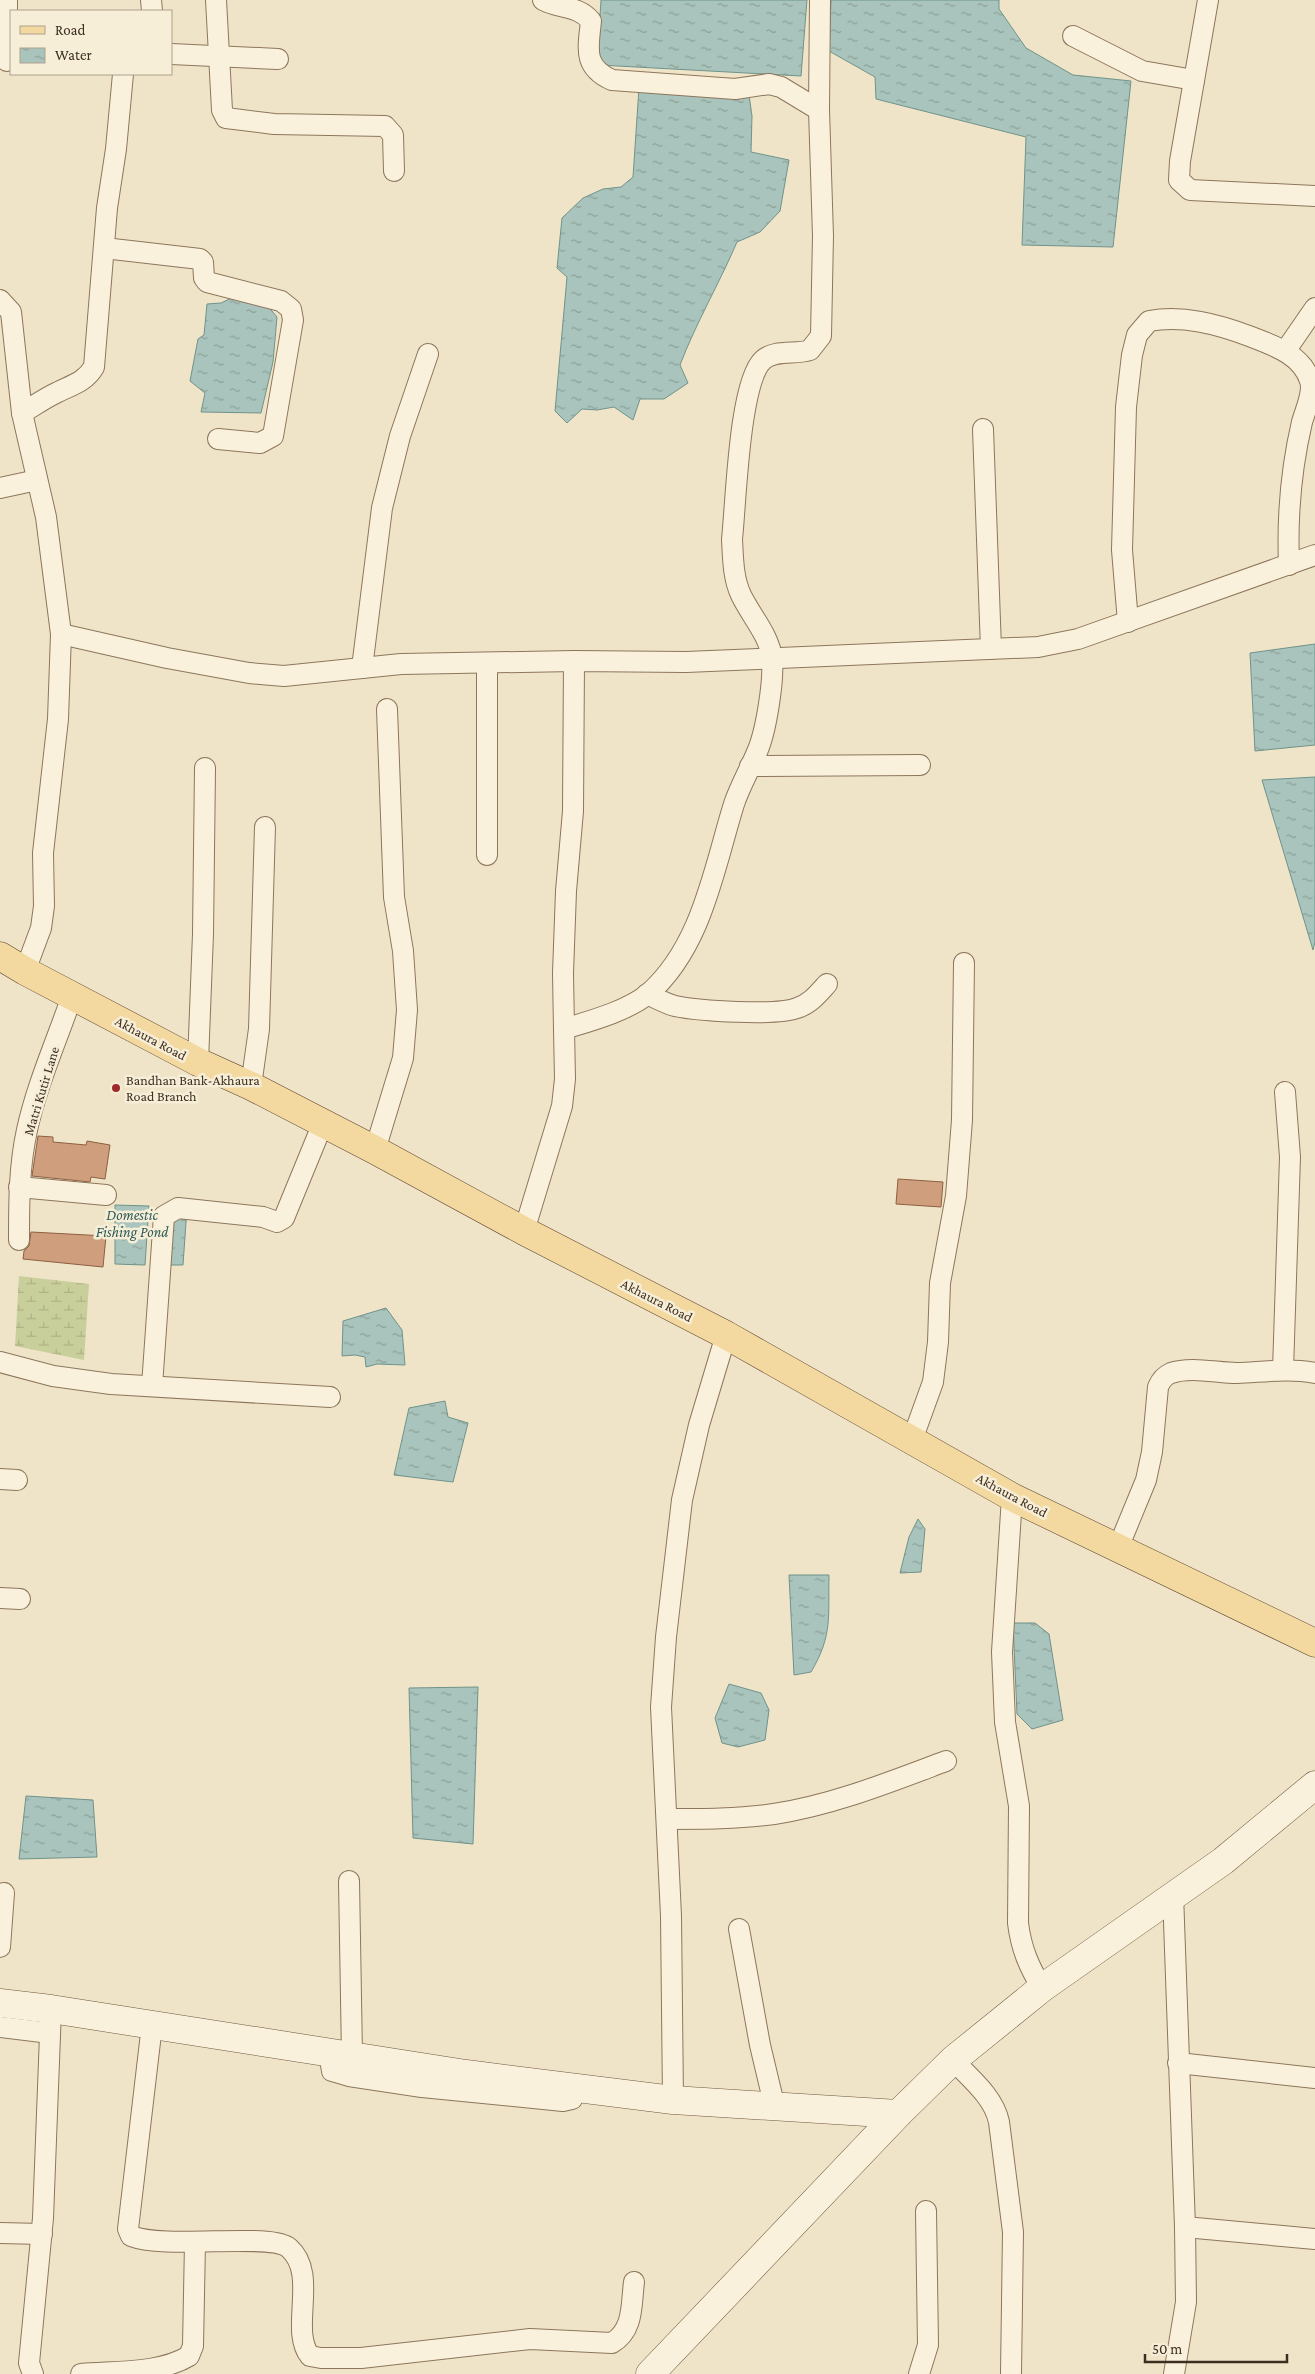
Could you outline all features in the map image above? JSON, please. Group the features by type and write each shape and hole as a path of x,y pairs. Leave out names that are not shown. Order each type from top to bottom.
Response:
{"main road":[{"name":"Akhaura Road","path":"0,956 24,971 198,1062 251,1086 323,1123 524,1231 726,1335 1012,1497 1315,1643"}],"street":[{"path":"6,61 7,0"},
{"path":"216,0 222,110 226,118 274,124 385,126 393,135 394,172"},
{"path":"543,0 553,5 577,10 587,16 591,21 588,48 591,64 596,71 612,80 735,89 769,84 781,87 819,110"},
{"path":"564,1029 597,1019 647,994 673,966 692,932 709,891 735,802 758,750 764,728 773,676 772,660 768,643 741,595 733,561 732,540 745,411 754,373 764,358 810,350 821,336 823,236 819,110 820,0"},
{"path":"1208,0 1180,161 1179,180 1183,186 1200,192 1315,196"},
{"path":"1073,36 1142,71 1194,80"},
{"path":"172,54 278,58"},
{"path":"25,411 57,392 74,386 89,375 94,367 104,248 123,75"},
{"path":"104,248 200,259 203,262 204,278 207,282 282,301 292,309 293,320 276,430 273,436 260,443 218,439"},
{"path":"0,300 10,312 37,480 46,517 61,634 58,719 43,853 44,906 41,928 24,971"},
{"path":"1286,350 1315,308"},
{"path":"1128,622 1122,550 1126,407 1132,355 1141,328 1149,321 1192,321 1220,325 1286,350 1305,370 1311,385 1296,449 1292,479 1288,526 1289,565"},
{"path":"362,668 384,500 400,436 428,354"},
{"path":"983,429 991,649"},
{"path":"0,488 37,480"},
{"path":"61,634 167,658 249,673 284,676 401,664 772,660 991,649 1056,644 1128,622 1315,555"},
{"path":"524,1231 562,1106 565,1079 563,973 566,891 573,811 574,661"},
{"path":"487,663 487,855"},
{"path":"375,1150 403,1058 406,1025 403,951 394,897 387,709"},
{"path":"750,766 920,765"},
{"path":"198,1062 204,934 205,768"},
{"path":"251,1086 259,1029 265,827"},
{"path":"912,1440 933,1382 938,1342 940,1283 956,1196 962,1120 964,963"},
{"path":"647,994 673,1005 691,1009 772,1012 798,1008 812,1000 827,984"},
{"name":"Matri Kutir Lane","path":"19,1240 19,1187 26,1132 72,996"},
{"path":"1283,1370 1290,1157 1285,1092"},
{"path":"152,1386 164,1216 178,1208 263,1217 277,1222 284,1218 323,1123"},
{"path":"19,1187 106,1195"},
{"path":"673,2100 671,1916 661,1707 677,1543 689,1462 726,1335"},
{"path":"0,1362 61,1377 111,1384 330,1397"},
{"path":"1118,1548 1146,1480 1152,1452 1158,1387 1162,1379 1172,1373 1183,1371 1237,1373 1283,1370 1315,1373"},
{"path":"1012,1497 1002,1652 1002,1698 1019,1806 1018,1923 1027,1964 1042,1988"},
{"path":"0,1598 20,1599"},
{"path":"667,1819 719,1819 774,1814 875,1788 946,1762"},
{"path":"650,2374 952,2060 1042,1988 1223,1860 1315,1785"},
{"path":"340,2054 349,1881"},
{"path":"0,1947 4,1893"},
{"path":"1173,1894 1186,2302 1174,2374"},
{"path":"739,1929 760,2045 775,2108"},
{"path":"0,2003 51,2021"},
{"path":"0,2027 51,2021 152,2025 340,2054 673,2100 775,2108 898,2114"},
{"path":"33,2374 29,2363 42,2234 51,2021"},
{"path":"152,2025 128,2229 131,2236 195,2243 266,2241 286,2246 297,2255 304,2294 303,2327 305,2350 310,2356 322,2358 361,2358 530,2339 612,2343 628,2328 634,2282"},
{"path":"952,2060 978,2087 998,2116 1013,2232 1011,2374"},
{"path":"1178,2063 1315,2078"},
{"path":"919,2374 928,2345 926,2211"},
{"path":"1185,2227 1315,2239"},
{"path":"0,2233 42,2234"},
{"path":"81,2374 160,2368 180,2362 189,2356 193,2346 195,2243"}],"green space":[{"path":"19,1276 89,1284 84,1360 15,1346"}],"water":[{"path":"601,0 807,0 801,76 599,65 593,36 600,16"},
{"path":"831,0 999,0 999,9 1026,48 1073,75 1131,81 1113,247 1022,245 1026,137 876,99 875,77 829,51"},
{"path":"639,88 749,95 752,116 751,152 789,160 780,211 760,232 737,242 680,365 688,383 664,399 640,399 633,420 614,407 597,410 582,409 567,423 555,411 567,277 557,268 562,218 583,198 603,189 621,187 633,177"},
{"path":"234,297 261,298 277,317 273,362 261,413 201,412 205,393 190,381 198,339 204,335 207,304 221,303"},
{"path":"1315,644 1315,745 1255,751 1250,653"},
{"path":"1315,777 1315,942 1313,950 1262,780"},
{"name":"Domestic Fishing Pond","path":"115,1205 149,1206 145,1265 115,1264"},
{"name":"Domestic Fishing Pond","path":"157,1208 187,1208 183,1265 154,1265"},
{"path":"386,1308 402,1330 405,1365 377,1364 366,1367 365,1357 355,1355 342,1356 343,1321"},
{"path":"445,1401 448,1417 468,1423 453,1482 394,1475 409,1408"},
{"path":"918,1519 925,1529 921,1572 900,1573 909,1537"},
{"path":"789,1575 829,1575 829,1614 823,1647 811,1672 794,1675"},
{"path":"1013,1623 1035,1623 1049,1634 1063,1720 1032,1729 1017,1714"},
{"path":"729,1684 761,1693 769,1710 765,1740 738,1747 722,1743 715,1718"},
{"path":"478,1687 473,1844 413,1838 409,1688"},
{"path":"26,1796 93,1800 97,1857 19,1859"}],"building":[{"path":"38,1136 53,1137 53,1142 86,1145 87,1141 110,1145 105,1179 91,1177 90,1182 32,1176"},
{"path":"898,1179 943,1182 941,1207 896,1204"},
{"path":"31,1232 106,1236 103,1267 23,1259 24,1251 29,1246"}],"place":[{"name":"Bandhan Bank-Akhaura Road Branch","path":"116,1088"}]}
